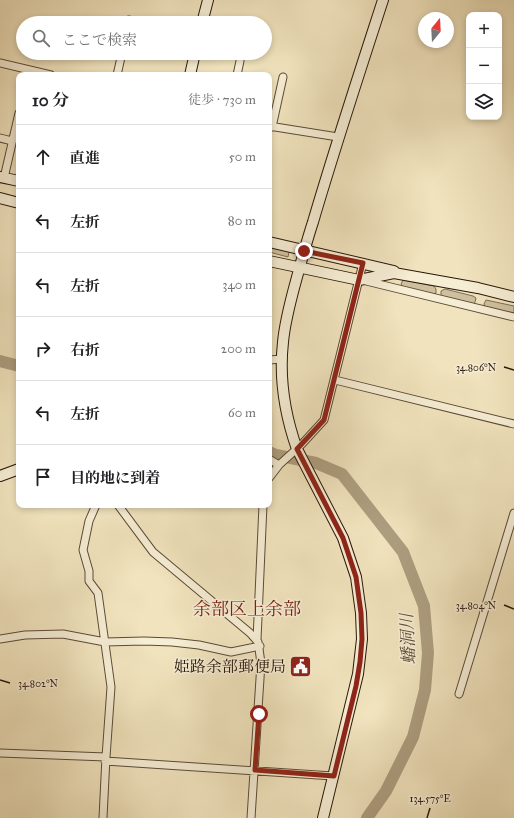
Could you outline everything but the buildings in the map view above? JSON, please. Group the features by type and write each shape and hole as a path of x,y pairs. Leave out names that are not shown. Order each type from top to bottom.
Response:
{"street":[{"path":"204,16 208,0"},
{"path":"323,818 356,686 362,639 360,602 356,577 343,538 300,446 286,409 283,388 282,359 286,319 304,251 338,137 383,0"},
{"path":"118,72 120,60"},
{"path":"191,72 193,60"},
{"path":"238,72 240,61"},
{"path":"0,63 29,72"},
{"path":"272,122 283,77"},
{"path":"16,124 2,177 16,180"},
{"path":"272,126 338,137"},
{"path":"0,138 12,141"},
{"path":"0,198 16,202"},
{"path":"272,243 413,276"},
{"path":"272,262 359,280 514,317"},
{"path":"272,474 279,465 300,446 324,420 363,263"},
{"path":"359,280 394,272 478,288 514,297"},
{"path":"272,360 282,359"},
{"path":"335,380 514,424"},
{"path":"272,461 279,465"},
{"path":"0,476 16,470"},
{"path":"95,508 89,521 84,550 89,572 89,581 98,593 111,687 105,759 103,818"},
{"path":"120,508 151,550 250,632 258,643"},
{"path":"251,818 261,663 258,643 262,508"},
{"path":"460,694 514,513"},
{"path":"0,639 25,635 63,634 105,642 172,642 199,645 231,652 258,643"},
{"path":"0,754 105,759 334,776"}],"shaded area":[{"path":"272,243 290,247 288,257 272,253"},
{"path":"403,280 434,286 436,293 434,294 403,287 401,284"},
{"path":"445,289 473,296 476,298 475,302 474,304 442,297 441,291"},
{"path":"486,300 514,306 514,314 485,307 484,304"}],"waterway":[{"name":"蟠洞川","path":"0,361 16,365"},
{"name":"蟠洞川","path":"272,453 316,463 342,474 403,552 424,606 428,653 425,690 413,737 386,791 367,818"}],"place":[{"name":"姫路余部郵便局","path":"301,666"}],"district":[{"name":"余部区上余部","path":"247,609"}],"route":[{"path":"259,714 255,770 334,776 356,686 360,662 362,639 361,613 356,577 343,538 297,449 324,420 363,263 304,251"}]}
